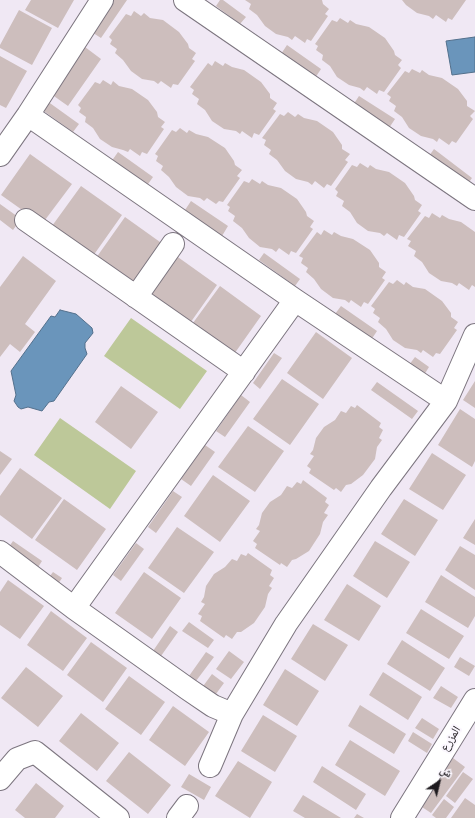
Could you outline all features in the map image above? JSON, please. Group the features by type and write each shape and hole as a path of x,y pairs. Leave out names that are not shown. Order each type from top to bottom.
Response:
{"street":[{"path":"0,155 28,115 102,0"},
{"path":"190,1 475,199"},
{"path":"28,115 295,300 446,401"},
{"path":"26,220 244,372"},
{"path":"136,297 173,244"},
{"path":"74,608 295,300"},
{"path":"210,766 232,714 286,624 380,488 446,401 475,335"},
{"path":"0,552 74,608 194,693 213,706 232,714"},
{"name":"المزرع","path":"402,818 475,702"},
{"path":"0,779 17,759 35,752 118,818"}],"green space":[{"path":"131,318 207,371 180,409 104,356"},
{"path":"60,418 136,471 110,509 34,455"}],"water":[{"path":"475,37 475,72 452,75 446,41"},
{"path":"60,310 76,314 92,328 93,333 85,343 87,354 54,401 49,402 42,411 28,407 21,409 14,401 16,395 11,371 51,316 55,317"}],"building":[{"path":"31,0 74,0 58,28 25,10"},
{"path":"111,0 127,0 101,38 90,31"},
{"path":"220,0 223,0 246,17 240,24 216,6"},
{"path":"245,0 322,0 323,4 329,9 325,14 328,16 311,41 307,39 305,43 295,36 292,40 288,37 276,34 265,26 257,15 249,9 251,4"},
{"path":"402,0 466,0 452,20 448,18 446,22 436,15 433,19 429,16 417,13"},
{"path":"19,10 52,28 32,65 0,48 0,45"},
{"path":"134,11 141,16 144,13 150,18 163,20 179,32 188,44 189,48 196,53 192,59 195,61 178,85 173,84 171,88 161,81 158,84 154,81 142,79 131,71 123,60 115,53 117,49 110,44 112,40 109,37 126,14 131,16"},
{"path":"340,18 348,23 350,20 356,24 369,27 385,38 395,55 402,60 398,65 401,68 384,92 379,90 377,94 367,87 364,91 360,88 349,85 337,77 330,66 322,60 323,55 316,50 318,46 315,44 332,20 337,22"},
{"path":"287,45 321,69 315,78 281,54"},
{"path":"85,47 101,59 68,106 51,94"},
{"path":"0,56 27,71 6,108 0,105"},
{"path":"215,61 223,66 225,63 232,67 244,70 261,82 270,94 270,98 277,103 273,109 276,111 259,135 254,133 252,138 242,131 240,134 236,131 224,129 212,121 205,110 197,104 199,99 192,94 194,90 190,87 208,63 212,66"},
{"path":"412,69 420,73 422,70 429,75 442,78 458,89 467,101 467,106 475,111 470,116 473,119 456,143 452,141 449,145 439,138 437,142 433,139 421,136 409,128 402,117 394,111 396,106 389,101 391,97 387,94 405,71 409,73"},
{"path":"103,80 111,85 113,81 119,86 132,89 148,100 157,112 158,117 165,122 161,127 164,129 147,154 142,152 140,156 130,149 128,152 112,147 100,139 93,128 85,122 86,117 79,112 81,108 78,105 95,82 100,84"},
{"path":"359,96 395,119 389,128 353,105"},
{"path":"47,101 79,124 73,132 41,109"},
{"path":"288,112 295,117 298,114 304,118 317,121 333,132 342,145 342,149 350,154 345,160 348,162 331,186 327,184 324,188 315,181 312,185 308,182 296,179 285,171 277,160 269,154 271,150 264,145 266,140 262,138 280,114 284,116"},
{"path":"180,128 187,133 189,130 196,134 208,137 225,148 235,165 242,170 237,176 240,178 223,202 219,201 216,204 207,198 204,201 200,198 188,196 176,187 169,177 161,170 163,166 156,161 158,156 155,154 172,130 176,132"},
{"path":"434,149 472,178 467,185 429,156"},
{"path":"118,152 153,177 146,187 111,162"},
{"path":"30,154 72,184 42,224 1,195"},
{"path":"360,163 368,168 370,165 376,169 389,172 405,183 415,200 422,205 418,211 421,213 404,237 399,235 397,240 387,233 384,236 380,233 368,231 357,223 350,212 342,206 344,201 336,196 338,192 335,189 352,165 357,167"},
{"path":"252,179 260,184 262,181 268,185 281,188 297,199 307,216 314,221 310,227 313,229 296,253 291,251 289,255 279,248 276,252 272,249 260,247 249,238 242,228 233,221 235,216 228,211 230,207 227,205 244,181 249,183"},
{"path":"81,186 122,215 93,256 52,226"},
{"path":"191,201 228,226 222,236 185,210"},
{"path":"0,204 21,219 13,230 0,220"},
{"path":"432,213 440,218 442,215 449,219 461,222 475,232 475,287 472,285 469,290 459,283 457,286 452,283 441,281 429,273 422,262 414,256 416,251 408,246 411,241 407,239 425,216 429,218"},
{"path":"125,217 167,247 137,287 96,258"},
{"path":"324,230 332,235 334,232 341,236 353,239 370,250 379,263 379,267 386,272 382,278 385,280 368,304 364,302 361,307 351,300 349,303 345,300 333,298 321,289 314,279 306,272 308,268 301,263 303,258 299,256 317,232 321,235"},
{"path":"264,253 300,279 295,286 259,260"},
{"path":"175,255 217,285 188,326 146,296"},
{"path":"23,256 56,281 25,324 35,332 20,352 10,344 0,357 0,287"},
{"path":"397,280 404,285 406,282 413,287 425,289 442,301 451,313 451,317 458,322 454,328 457,330 440,354 436,353 433,357 423,350 421,353 417,350 405,348 393,340 386,329 378,322 380,318 373,313 375,309 371,306 389,282 393,284"},
{"path":"220,286 261,316 232,357 190,327"},
{"path":"341,306 377,331 371,340 335,314"},
{"path":"316,332 352,358 323,399 287,373"},
{"path":"274,353 282,358 260,389 253,383"},
{"path":"415,357 429,367 424,375 409,365"},
{"path":"282,379 319,404 290,445 253,419"},
{"path":"475,381 475,408 463,400"},
{"path":"377,382 418,411 412,419 371,390"},
{"path":"121,386 158,412 131,449 95,422"},
{"path":"241,395 250,402 225,437 216,431"},
{"path":"357,405 381,423 379,427 383,430 379,438 382,440 377,447 375,459 363,475 351,484 346,485 341,492 336,488 334,490 309,473 311,469 307,466 314,456 310,454 313,450 316,438 324,427 335,420 341,411 346,413 351,406 355,408"},
{"path":"460,409 475,419 475,461 472,467 438,445"},
{"path":"248,426 284,451 255,492 218,467"},
{"path":"205,445 215,452 191,486 181,479"},
{"path":"0,451 12,459 0,475"},
{"path":"432,453 466,475 443,510 409,489"},
{"path":"20,468 62,498 32,539 0,515 0,496"},
{"path":"213,475 250,501 220,542 184,516"},
{"path":"303,480 327,498 325,502 329,505 324,513 328,515 323,522 320,534 309,551 292,560 287,567 281,563 280,565 255,548 257,544 253,541 260,531 256,529 259,525 262,513 270,502 281,495 287,486 292,488 297,482 301,484"},
{"path":"173,491 182,497 156,533 148,527"},
{"path":"64,499 106,529 77,570 35,540"},
{"path":"404,499 438,520 415,556 381,534"},
{"path":"475,519 475,545 463,538"},
{"path":"177,527 214,552 184,593 148,568"},
{"path":"13,541 42,561 35,572 6,551"},
{"path":"375,541 410,562 387,598 353,576"},
{"path":"136,543 144,549 121,581 113,575"},
{"path":"460,546 475,555 475,590 445,570"},
{"path":"248,553 272,570 270,575 274,578 269,586 272,588 268,594 265,607 254,623 241,632 237,632 232,639 226,635 224,638 200,621 202,616 198,614 205,604 201,602 204,597 206,586 214,574 225,567 232,559 237,561 241,554 246,556"},
{"path":"53,572 62,578 56,587 47,580"},
{"path":"144,572 181,598 152,639 115,613"},
{"path":"441,575 475,597 475,616 468,628 425,602"},
{"path":"8,580 44,606 20,639 0,625 0,592"},
{"path":"347,584 381,606 359,641 324,620"},
{"path":"421,609 464,636 449,659 406,633"},
{"path":"51,611 87,638 63,671 27,645"},
{"path":"189,622 214,640 208,648 182,631"},
{"path":"313,624 348,645 325,681 291,659"},
{"path":"170,626 178,632 161,656 153,651"},
{"path":"402,640 445,668 430,691 387,664"},
{"path":"91,642 127,668 103,702 67,675"},
{"path":"229,651 244,662 231,679 216,669"},
{"path":"206,652 214,657 196,681 189,676"},
{"path":"460,657 475,666 469,676 454,667"},
{"path":"26,667 63,696 38,727 1,698"},
{"path":"285,669 319,691 297,726 263,705"},
{"path":"383,672 422,697 408,720 369,695"},
{"path":"212,674 224,683 213,698 201,689"},
{"path":"129,676 165,702 141,735 105,709"},
{"path":"441,686 458,697 451,708 433,698"},
{"path":"360,705 406,734 394,754 348,726"},
{"path":"173,706 209,732 185,766 149,740"},
{"path":"81,713 119,743 97,771 59,741"},
{"path":"263,715 297,736 275,772 241,751"},
{"path":"422,718 439,729 433,739 415,728"},
{"path":"413,732 432,744 427,753 408,741"},
{"path":"350,740 400,771 385,796 335,765"},
{"path":"129,752 171,785 148,814 106,781"},
{"path":"453,758 465,767 431,813 419,805"},
{"path":"238,761 272,782 250,818 215,796"},
{"path":"322,766 366,794 356,810 313,782"},
{"path":"463,772 473,779 455,803 446,796"},
{"path":"189,774 211,787 204,800 181,787"},
{"path":"36,783 64,806 55,818 25,818 15,810"},
{"path":"303,795 341,818 305,818 293,811"},
{"path":"465,798 475,805 475,818 451,818"},
{"path":"444,799 454,807 446,818 436,818 432,815"},
{"path":"357,814 364,818 354,818"}]}
